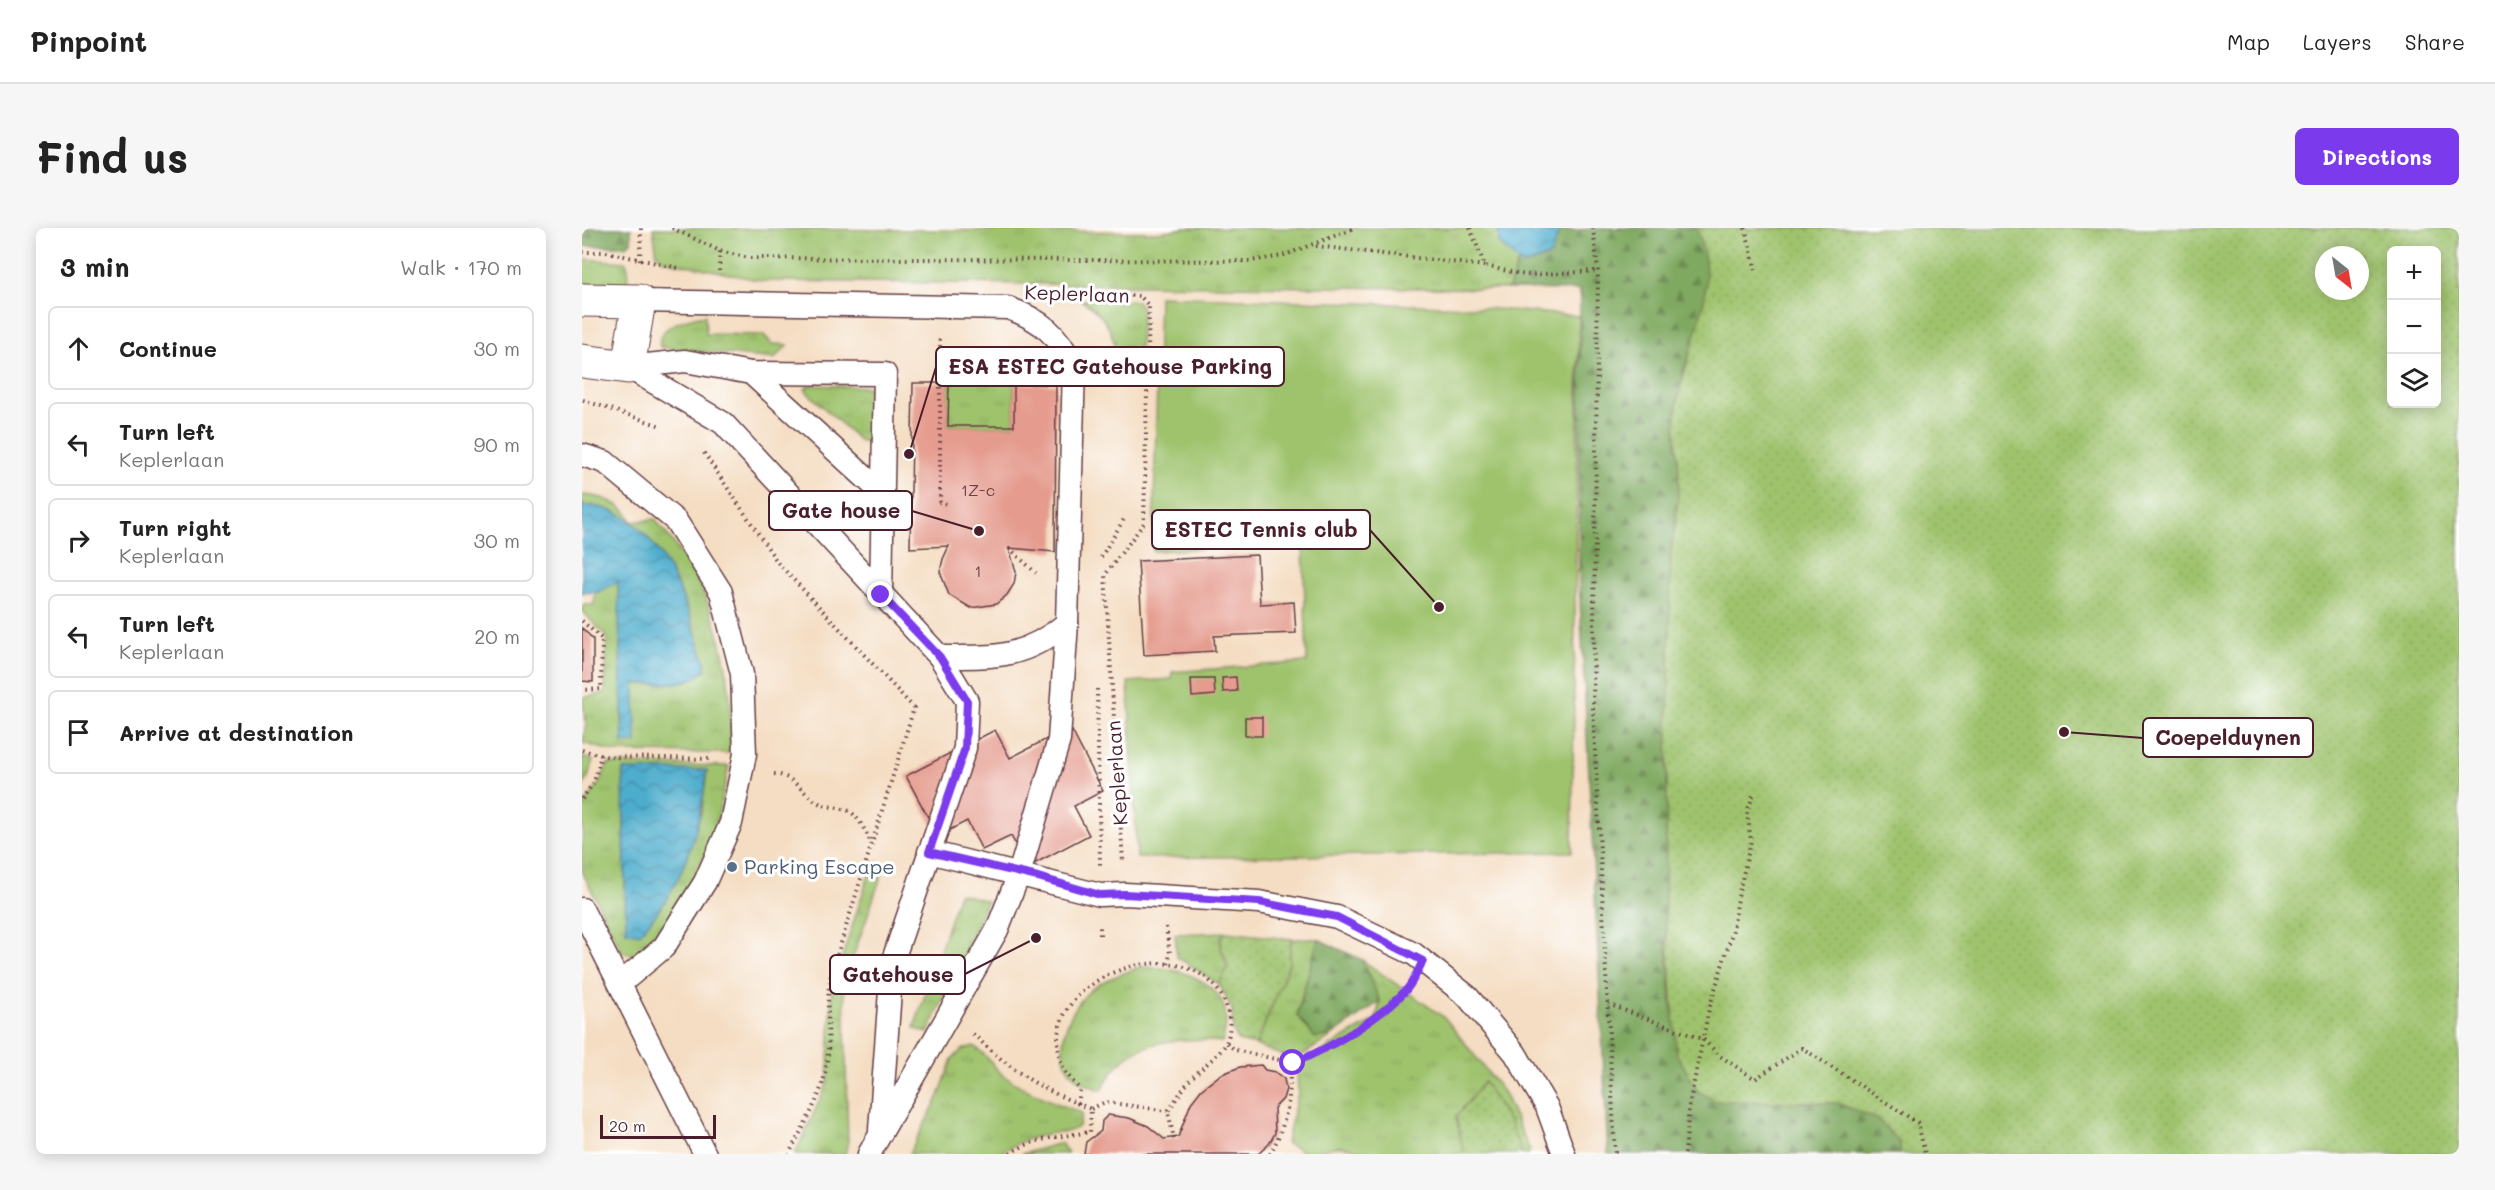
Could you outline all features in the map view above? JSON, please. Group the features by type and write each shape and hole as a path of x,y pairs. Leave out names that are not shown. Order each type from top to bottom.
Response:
{"street":[{"name":"Keplerlaan","path":"582,300 639,301"},
{"path":"582,361 628,367 639,301"}],"lane":[{"name":"Keplerlaan","path":"639,301 1008,308 1032,316 1060,340 1074,366 1067,623 1059,740 1019,874 997,930 874,1144"},
{"path":"628,367 685,361 751,373 885,374 881,595"},
{"path":"628,367 723,423 940,657 967,701 965,748 892,963 874,1144"},
{"path":"751,373 882,493"},
{"path":"582,455 605,462 676,521 722,592 742,674 745,754 731,823 705,882 664,947 621,983"},
{"path":"940,657 1000,657 1047,640 1067,623"},
{"path":"929,852 1100,895 1125,894 1259,902 1337,917 1423,961 1467,996 1515,1053 1547,1107 1564,1154"},
{"path":"582,909 705,1154"}],"path":[{"path":"640,260 641,228"},
{"path":"672,228 720,251 749,258 1251,261 1282,256 1314,246 1355,228"},
{"path":"1470,228 1485,266"},
{"path":"1593,228 1598,271 1593,709 1615,1154"},
{"path":"1745,228 1756,270"},
{"path":"1314,246 1485,266 1525,276 1598,271"},
{"path":"582,252 606,252 685,270"},
{"name":"Keplerlaan","path":"1046,293 1140,296 1149,306 1144,523 1105,575 1125,894"},
{"path":"582,400 663,427"},
{"path":"698,443 778,563 914,708 831,975 826,1008 827,1067 820,1092 789,1154"},
{"path":"582,621 602,639 601,689 582,690"},
{"path":"582,799 594,782 602,755"},
{"path":"1685,1154 1689,1106 1709,1010 1733,930 1751,841 1747,812 1754,793"},
{"path":"1166,927 1170,954 1168,964"},
{"path":"1227,1043 1235,1050 1288,1062 1306,1058 1372,1018 1407,988 1423,961"},
{"path":"1078,1104 1080,1090 1063,1067 1059,1054 1061,1020 1083,990 1120,971 1143,964 1168,964 1198,974 1215,984 1230,1018 1227,1043 1190,1080 1168,1111 1174,1139"},
{"path":"1608,1004 1704,1040 1720,1056 1755,1079 1802,1048 1918,1123 1925,1154"},
{"path":"970,1032 1005,1064 1038,1087 1078,1104 1091,1109 1105,1102 1168,1111"},
{"path":"1270,1154 1282,1133 1289,1088 1288,1062"},
{"path":"1010,1154 1016,1149 1090,1132 1091,1109"}],"green space":[{"path":"582,228 631,228 631,242 626,246 582,246"},
{"path":"653,228 1158,232 1185,228 1498,228 1499,243 1518,261 1509,289 762,281 663,260 657,255"},
{"path":"1609,228 1696,228 1705,250 1707,289 1698,332 1683,372 1678,510 1671,552 1665,913 1672,1011 1716,1101 1837,1103 1879,1120 1900,1143 1900,1154 1608,1154 1579,579 1580,290 1509,289 1518,261 1524,266 1550,255 1560,231"},
{"path":"1696,228 2459,228 2459,1154 1900,1154 1900,1143 1879,1120 1837,1103 1716,1101 1698,1091 1677,1055 1665,913 1671,552 1679,480 1676,422 1680,391 1704,300 1706,277 1704,253"},
{"path":"582,259 626,262 627,284 582,284"},
{"path":"1159,296 1472,307 1579,316 1572,852 1137,858 1128,682 1172,679 1172,672 1307,662 1303,543 1153,551"},
{"path":"1081,300 1137,301 1142,308 1140,347 1115,348 1104,320"},
{"path":"705,315 706,334 764,335 772,344 788,345 774,359 660,347 660,339 668,328 690,318"},
{"path":"949,361 1014,362 1014,426 948,426"},
{"path":"809,385 869,387 869,438 866,441 860,441 808,393 805,389"},
{"path":"582,495 612,502 624,510 632,522 655,519 690,567 710,609 724,657 730,707 729,753 614,752 583,743 586,723 582,698 605,693 607,637 582,611 582,605 594,605 595,592 618,581 623,742 635,684 690,680 705,670 705,661 678,587 665,561 649,539 630,521 608,510 582,506"},
{"path":"582,757 593,760 588,778 582,787"},
{"path":"608,764 729,766 713,840 668,926 637,956 622,952 582,871 582,808 600,782","holes":["623,770 707,770 702,810 689,851 626,931"]},
{"path":"873,862 885,865 844,983 848,1146 845,1154 795,1154 828,1082 832,988"},
{"path":"959,893 987,901 928,1033 914,1028"},
{"path":"1226,932 1221,937 1221,948 1228,967 1219,984 1177,957 1175,934"},
{"path":"1226,932 1291,939 1289,964 1256,1045 1238,1041 1233,1030 1232,1009 1219,984 1228,967 1221,948 1221,937"},
{"path":"1291,939 1318,939 1297,1015 1315,1037 1333,1035 1303,1054 1289,1057 1256,1045 1289,964"},
{"path":"1318,939 1362,960 1380,1001 1333,1035 1315,1038 1297,1015"},
{"path":"1362,960 1445,1018 1504,1093 1530,1150 1528,1154 1522,1154 1510,1123 1484,1082 1456,1117 1464,1154 1364,1154 1343,1147 1307,1154 1286,1143 1298,1094 1297,1066 1376,1019 1380,1001"},
{"path":"1140,967 1174,971 1191,976 1205,983 1216,993 1224,1006 1226,1022 1222,1042 1179,1040 1149,1046 1124,1059 1112,1072 1102,1090 1086,1084 1077,1079 1068,1069 1064,1057 1065,1032 1070,1019 1084,996 1098,984"},
{"path":"973,1046 1013,1082 1082,1113 1079,1126 1069,1131 1025,1140 1000,1154 909,1154 939,1096 952,1059 962,1050"},
{"path":"1484,1082 1510,1123 1522,1154 1464,1154 1456,1117"},
{"path":"1061,1143 1068,1154 1021,1154"}],"water":[{"path":"1498,228 1560,228 1551,255 1523,266 1499,243"},
{"path":"582,506 608,510 630,521 649,539 665,562 678,587 705,662 705,670 690,680 635,684 636,743 623,743 618,582 598,592 582,593"},
{"path":"623,770 707,770 699,820 683,867 668,897 640,934 626,931"}],"building":[{"path":"913,383 949,383 948,426 1014,426 1014,383 1056,385 1055,552 1009,548 1016,572 1014,584 1007,595 996,604 971,608 949,595 940,572 949,546 910,548"},
{"path":"1257,555 1260,604 1294,602 1296,633 1214,636 1215,651 1144,655 1138,561"},
{"path":"582,628 593,639 593,682 582,681"},
{"path":"1236,677 1237,691 1223,692 1222,678"},
{"path":"1191,679 1214,679 1215,695 1192,697"},
{"path":"1245,717 1262,717 1262,736 1245,736"},
{"path":"1070,727 1103,791 1074,806 1089,835 1028,867 1011,836 982,850 967,821 938,836 906,776 995,730 1010,758"},
{"path":"1261,1065 1265,1070 1275,1072 1284,1079 1286,1089 1283,1099 1274,1108 1275,1133 1269,1144 1258,1154 1084,1154 1086,1142 1101,1131 1102,1121 1108,1115 1129,1118 1148,1126 1164,1139 1178,1137 1191,1103 1201,1090 1220,1075 1240,1067"}],"place":[{"name":"ESA ESTEC Gatehouse Parking","path":"909,454"},
{"name":"Gate house","path":"979,531"},
{"name":"ESTEC Tennis club","path":"1439,607"},
{"name":"Coepelduynen","path":"2064,732"},
{"name":"Parking Escape","path":"732,867"},
{"name":"Gatehouse","path":"1036,938"}],"route":[{"path":"881,595 940,657 967,701 965,748 929,852 1038,877 1100,895 1125,894 1259,902 1337,917 1414,954 1423,961 1407,988 1372,1018 1324,1048 1293,1063"}]}
